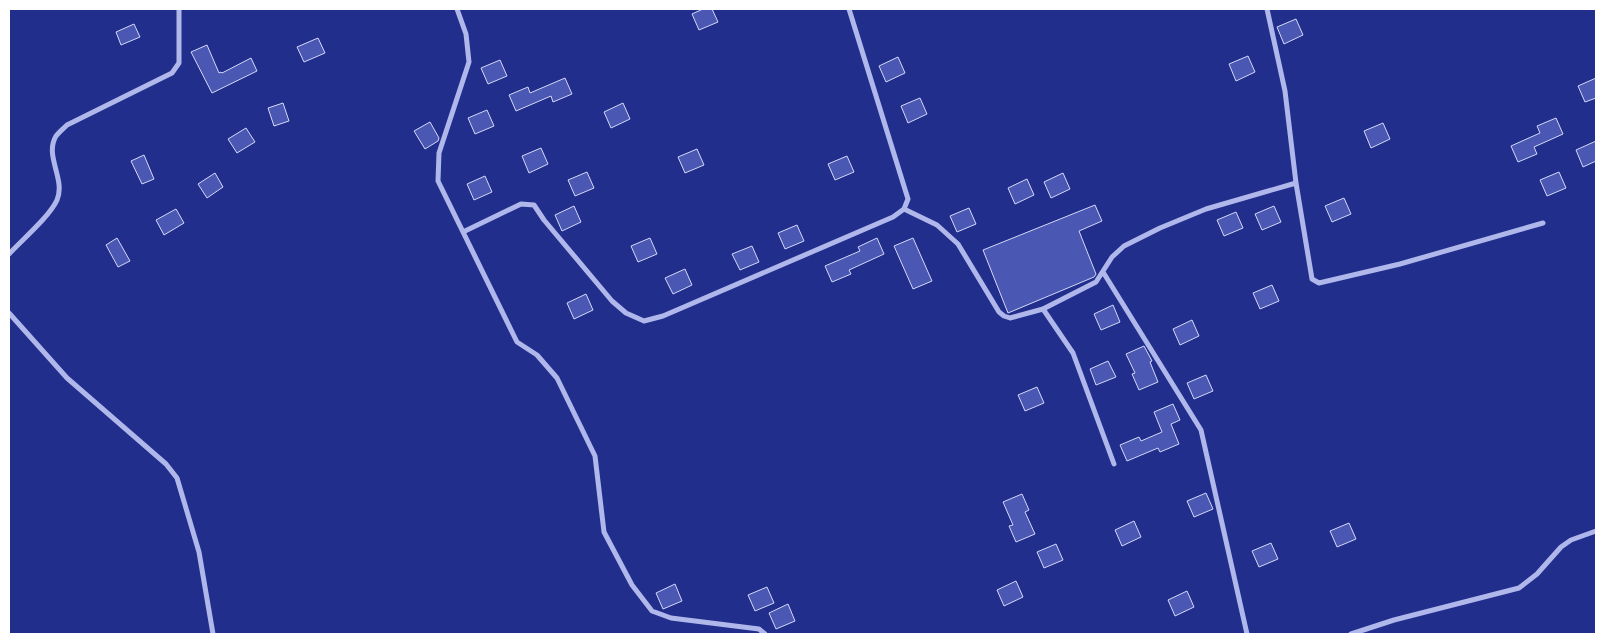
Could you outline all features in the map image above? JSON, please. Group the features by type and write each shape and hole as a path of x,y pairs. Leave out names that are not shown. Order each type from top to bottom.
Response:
{"street":[{"path":"9,254 50,210 57,199 60,186 52,151 56,137 67,125 172,73 179,63 179,9"},
{"path":"457,9 466,34 469,62 439,153 438,181 517,342 537,355 557,378 595,456 604,532 632,585 652,611 671,618 759,629 765,634"},
{"path":"463,232 522,204 534,205 544,220 612,301 626,313 644,321 662,316 893,217 904,209 908,199 849,9"},
{"path":"1267,9 1285,91 1296,183 1312,279 1319,283 1400,264 1543,223"},
{"path":"904,209 937,225 958,244 999,312 1010,318 1043,309 1096,282 1112,257 1124,246 1160,228 1206,209 1296,183"},
{"path":"1103,272 1201,430 1247,634"},
{"path":"1043,309 1073,353 1114,464"},
{"path":"9,313 67,378 166,464 177,478 199,552 213,634"},
{"path":"1351,634 1394,620 1519,588 1537,574 1570,540 1596,531"}],"building":[{"path":"703,9 712,9 718,22 699,30 692,14"},
{"path":"1296,19 1303,35 1284,44 1277,27"},
{"path":"134,24 140,37 121,45 116,32"},
{"path":"318,38 325,53 304,62 297,47"},
{"path":"207,45 219,73 251,58 257,71 212,93 191,52"},
{"path":"1248,56 1255,72 1236,81 1229,64"},
{"path":"898,57 905,73 886,82 879,66"},
{"path":"500,60 507,76 488,84 481,68"},
{"path":"565,78 572,94 553,102 551,96 516,111 509,95 528,87 530,93"},
{"path":"1596,78 1596,98 1585,102 1578,86"},
{"path":"920,98 927,114 908,123 901,106"},
{"path":"283,103 289,121 274,126 268,108"},
{"path":"623,103 630,119 611,128 604,112"},
{"path":"487,110 494,126 475,134 468,118"},
{"path":"1556,118 1563,134 1534,147 1537,154 1518,162 1511,146 1540,133 1537,126"},
{"path":"430,122 439,138 438,141 425,149 414,131"},
{"path":"1383,123 1390,139 1371,148 1364,131"},
{"path":"246,128 255,142 237,153 228,139"},
{"path":"1596,141 1596,161 1583,167 1576,150"},
{"path":"541,148 548,164 529,173 522,156"},
{"path":"697,149 704,165 685,173 678,157"},
{"path":"144,155 154,179 142,184 131,161"},
{"path":"847,156 854,172 835,180 828,164"},
{"path":"587,172 594,188 575,196 568,180"},
{"path":"1559,172 1566,188 1547,196 1540,180"},
{"path":"215,173 223,187 207,198 198,184"},
{"path":"1063,173 1070,189 1051,198 1044,182"},
{"path":"485,176 492,192 474,200 467,184"},
{"path":"1027,179 1034,195 1015,204 1008,188"},
{"path":"1344,198 1351,214 1332,222 1325,206"},
{"path":"1095,205 1102,221 1079,231 1096,274 1094,277 1008,313 983,250"},
{"path":"574,206 581,222 562,231 555,215"},
{"path":"1274,206 1281,222 1262,230 1255,214"},
{"path":"969,208 976,224 957,232 950,216"},
{"path":"176,209 184,223 164,235 156,220"},
{"path":"1236,212 1243,228 1224,236 1217,220"},
{"path":"797,225 804,241 785,249 778,233"},
{"path":"117,238 130,261 118,267 106,245"},
{"path":"650,238 657,254 638,262 631,246"},
{"path":"877,238 884,254 849,270 851,274 832,282 825,266 860,251 858,247"},
{"path":"913,238 932,281 913,289 894,246"},
{"path":"752,246 759,262 740,270 732,254"},
{"path":"685,269 692,285 673,294 665,278"},
{"path":"1272,285 1279,301 1260,309 1253,293"},
{"path":"586,294 593,310 574,319 567,303"},
{"path":"1113,305 1120,322 1101,330 1094,314"},
{"path":"1192,320 1199,336 1180,345 1173,329"},
{"path":"1144,346 1152,361 1150,362 1158,382 1139,390 1132,374 1135,373 1126,354"},
{"path":"1108,361 1116,377 1096,385 1090,369"},
{"path":"1206,375 1213,391 1194,399 1187,383"},
{"path":"1037,387 1044,403 1025,411 1018,395"},
{"path":"1173,404 1180,420 1171,424 1179,444 1160,452 1158,448 1127,461 1120,445 1139,437 1141,441 1162,432 1154,412"},
{"path":"1206,493 1213,509 1194,517 1187,501"},
{"path":"1022,494 1029,510 1025,512 1035,534 1016,542 1009,526 1013,525 1003,502"},
{"path":"1134,521 1141,537 1122,546 1115,530"},
{"path":"1349,523 1356,539 1337,547 1330,531"},
{"path":"1271,543 1278,559 1259,567 1252,551"},
{"path":"1056,544 1063,560 1044,568 1037,552"},
{"path":"1016,581 1023,597 1004,606 997,590"},
{"path":"675,584 682,601 663,609 656,593"},
{"path":"767,587 774,603 755,611 748,595"},
{"path":"1187,591 1194,607 1175,616 1168,600"},
{"path":"788,604 795,621 776,629 769,613"}]}
